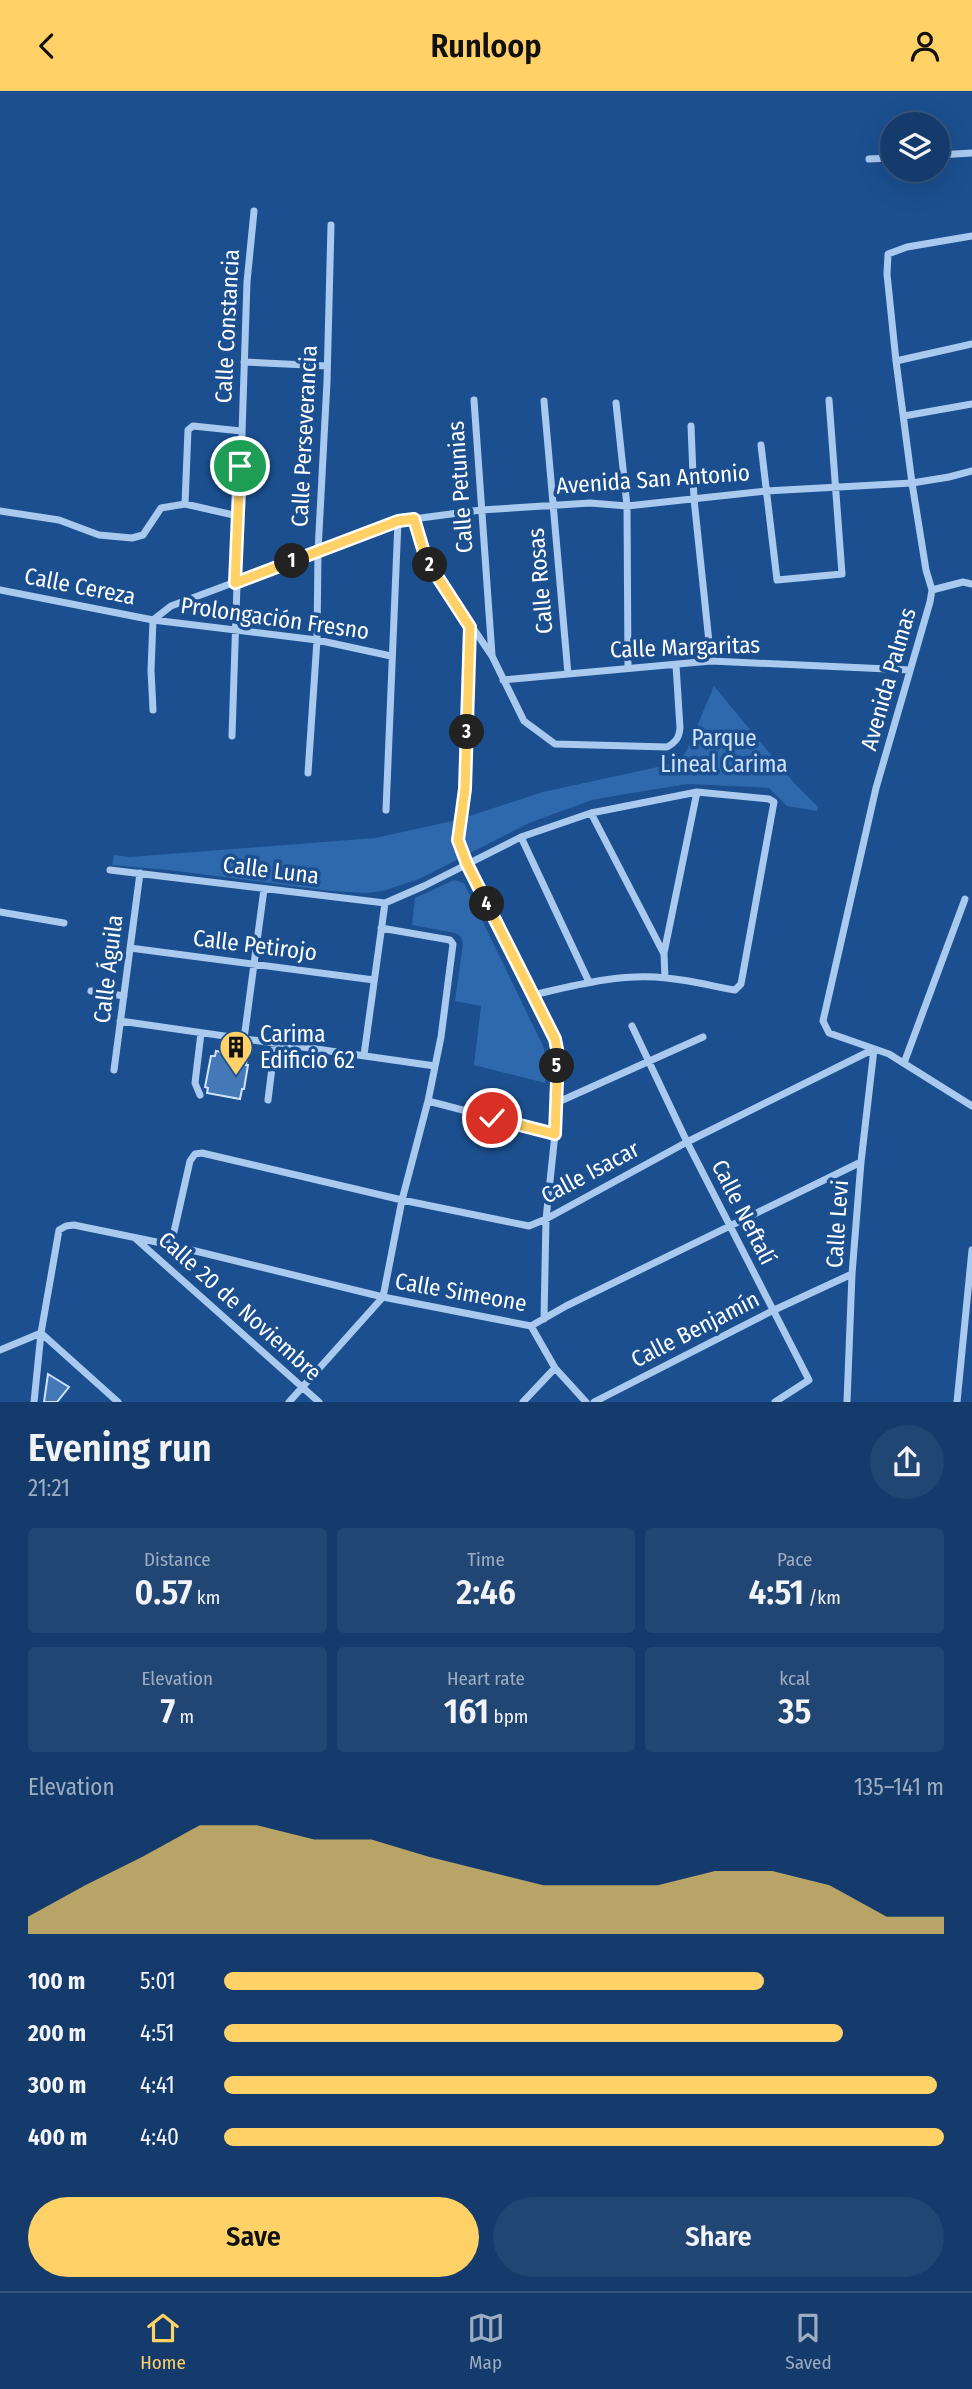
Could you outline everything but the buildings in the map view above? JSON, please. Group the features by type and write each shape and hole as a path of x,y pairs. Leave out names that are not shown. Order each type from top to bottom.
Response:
{"street":[{"path":"950,154 972,153"},
{"path":"869,159 880,159"},
{"name":"Calle Constancia","path":"232,736 247,282 254,211"},
{"name":"Calle Perseverancia","path":"308,773 317,640 317,551 331,225"},
{"name":"Avenida Palmas","path":"874,1049 829,1033 824,1027 876,788 932,590 926,570 895,361 887,274 888,254 907,247 972,236"},
{"path":"895,361 972,344"},
{"path":"244,362 327,366"},
{"name":"Calle Petunias","path":"474,400 492,656"},
{"path":"761,445 776,580 842,574 829,400"},
{"name":"Calle Rosas","path":"544,401 568,674"},
{"path":"615,403 627,506 628,667"},
{"path":"904,416 972,404"},
{"path":"185,504 188,430 192,426 241,431"},
{"path":"691,426 694,499 711,661"},
{"name":"Avenida San Antonio","path":"153,620 171,606 398,521 481,510 590,503 627,506 766,491 912,483 949,478 972,471"},
{"path":"0,511 59,520 99,535 132,538 143,535 161,508 185,504 238,516"},
{"path":"414,519 426,559 492,656 524,721 555,744 667,747 674,743 679,737 680,729 676,665"},
{"path":"386,810 398,521"},
{"path":"932,590 962,582 972,584"},
{"name":"Calle Cereza","path":"0,590 153,620"},
{"path":"153,620 150,670 153,710"},
{"name":"Prolongación Fresno","path":"153,620 317,640 391,656"},
{"path":"470,627 465,789 458,840 467,864 555,1039 558,1054 555,1134 546,1219 544,1319"},
{"name":"Calle Margaritas","path":"503,680 711,661 910,670"},
{"path":"533,995 589,982 665,978 664,954 697,792"},
{"name":"Calle Luna","path":"110,870 385,903 425,886 521,837 591,813 697,792 769,799 774,802 741,984 735,990 665,978"},
{"path":"591,813 664,954"},
{"path":"521,837 589,982"},
{"name":"Calle Águila","path":"114,1070 140,873"},
{"path":"244,1039 264,889"},
{"path":"904,1063 965,899"},
{"path":"364,1055 385,903"},
{"path":"0,912 64,923"},
{"path":"289,1402 383,1297 402,1200 435,1066 453,944 450,940 381,929"},
{"name":"Calle Petirojo","path":"130,948 374,979"},
{"path":"91,991 124,996"},
{"path":"120,1021 435,1066"},
{"name":"Calle Neftalí","path":"632,1026 687,1142 809,1380 775,1402"},
{"path":"200,1095 195,1083 201,1033"},
{"path":"556,1103 703,1037"},
{"path":"268,1100 275,1043"},
{"path":"874,1049 904,1063 972,1106"},
{"name":"Calle Isacar","path":"171,1245 190,1161 195,1154 202,1153 402,1200 528,1226 546,1219 687,1142 874,1049"},
{"name":"Calle Levi","path":"847,1402 860,1162 874,1049"},
{"path":"428,1101 555,1134"},
{"name":"Calle Simeone","path":"41,1333 59,1230 65,1226 74,1225 171,1245 383,1297 531,1326 566,1306 860,1162"},
{"name":"Calle 20 de Noviembre","path":"136,1239 318,1402"},
{"path":"957,1402 972,1250"},
{"name":"Calle Benjamín","path":"594,1402 772,1311 852,1274"},
{"path":"531,1326 555,1368 586,1402"},
{"path":"0,1350 41,1333"},
{"path":"34,1402 41,1333"},
{"path":"41,1333 118,1402"},
{"path":"523,1402 555,1368"}],"green space":[{"name":"Parque Lineal Carima","path":"714,686 795,784 818,807 817,811 787,806 769,788 753,787 688,784 592,800 529,823 419,879 383,891 366,893 112,865 114,855 130,857 375,838 457,820 543,792 667,765 680,760 687,750"},
{"path":"454,880 464,883 543,1046 547,1063 545,1083 474,1065 481,1006 455,1001 463,944 461,937 455,933 412,925 415,898"}],"place":[{"name":"Carima Edificio 62","path":"236,1077"}],"route":[{"path":"240,466 235,583 398,521 414,519 426,559 470,627 465,789 458,840 467,864 555,1039 558,1054 555,1134 492,1118"}]}
